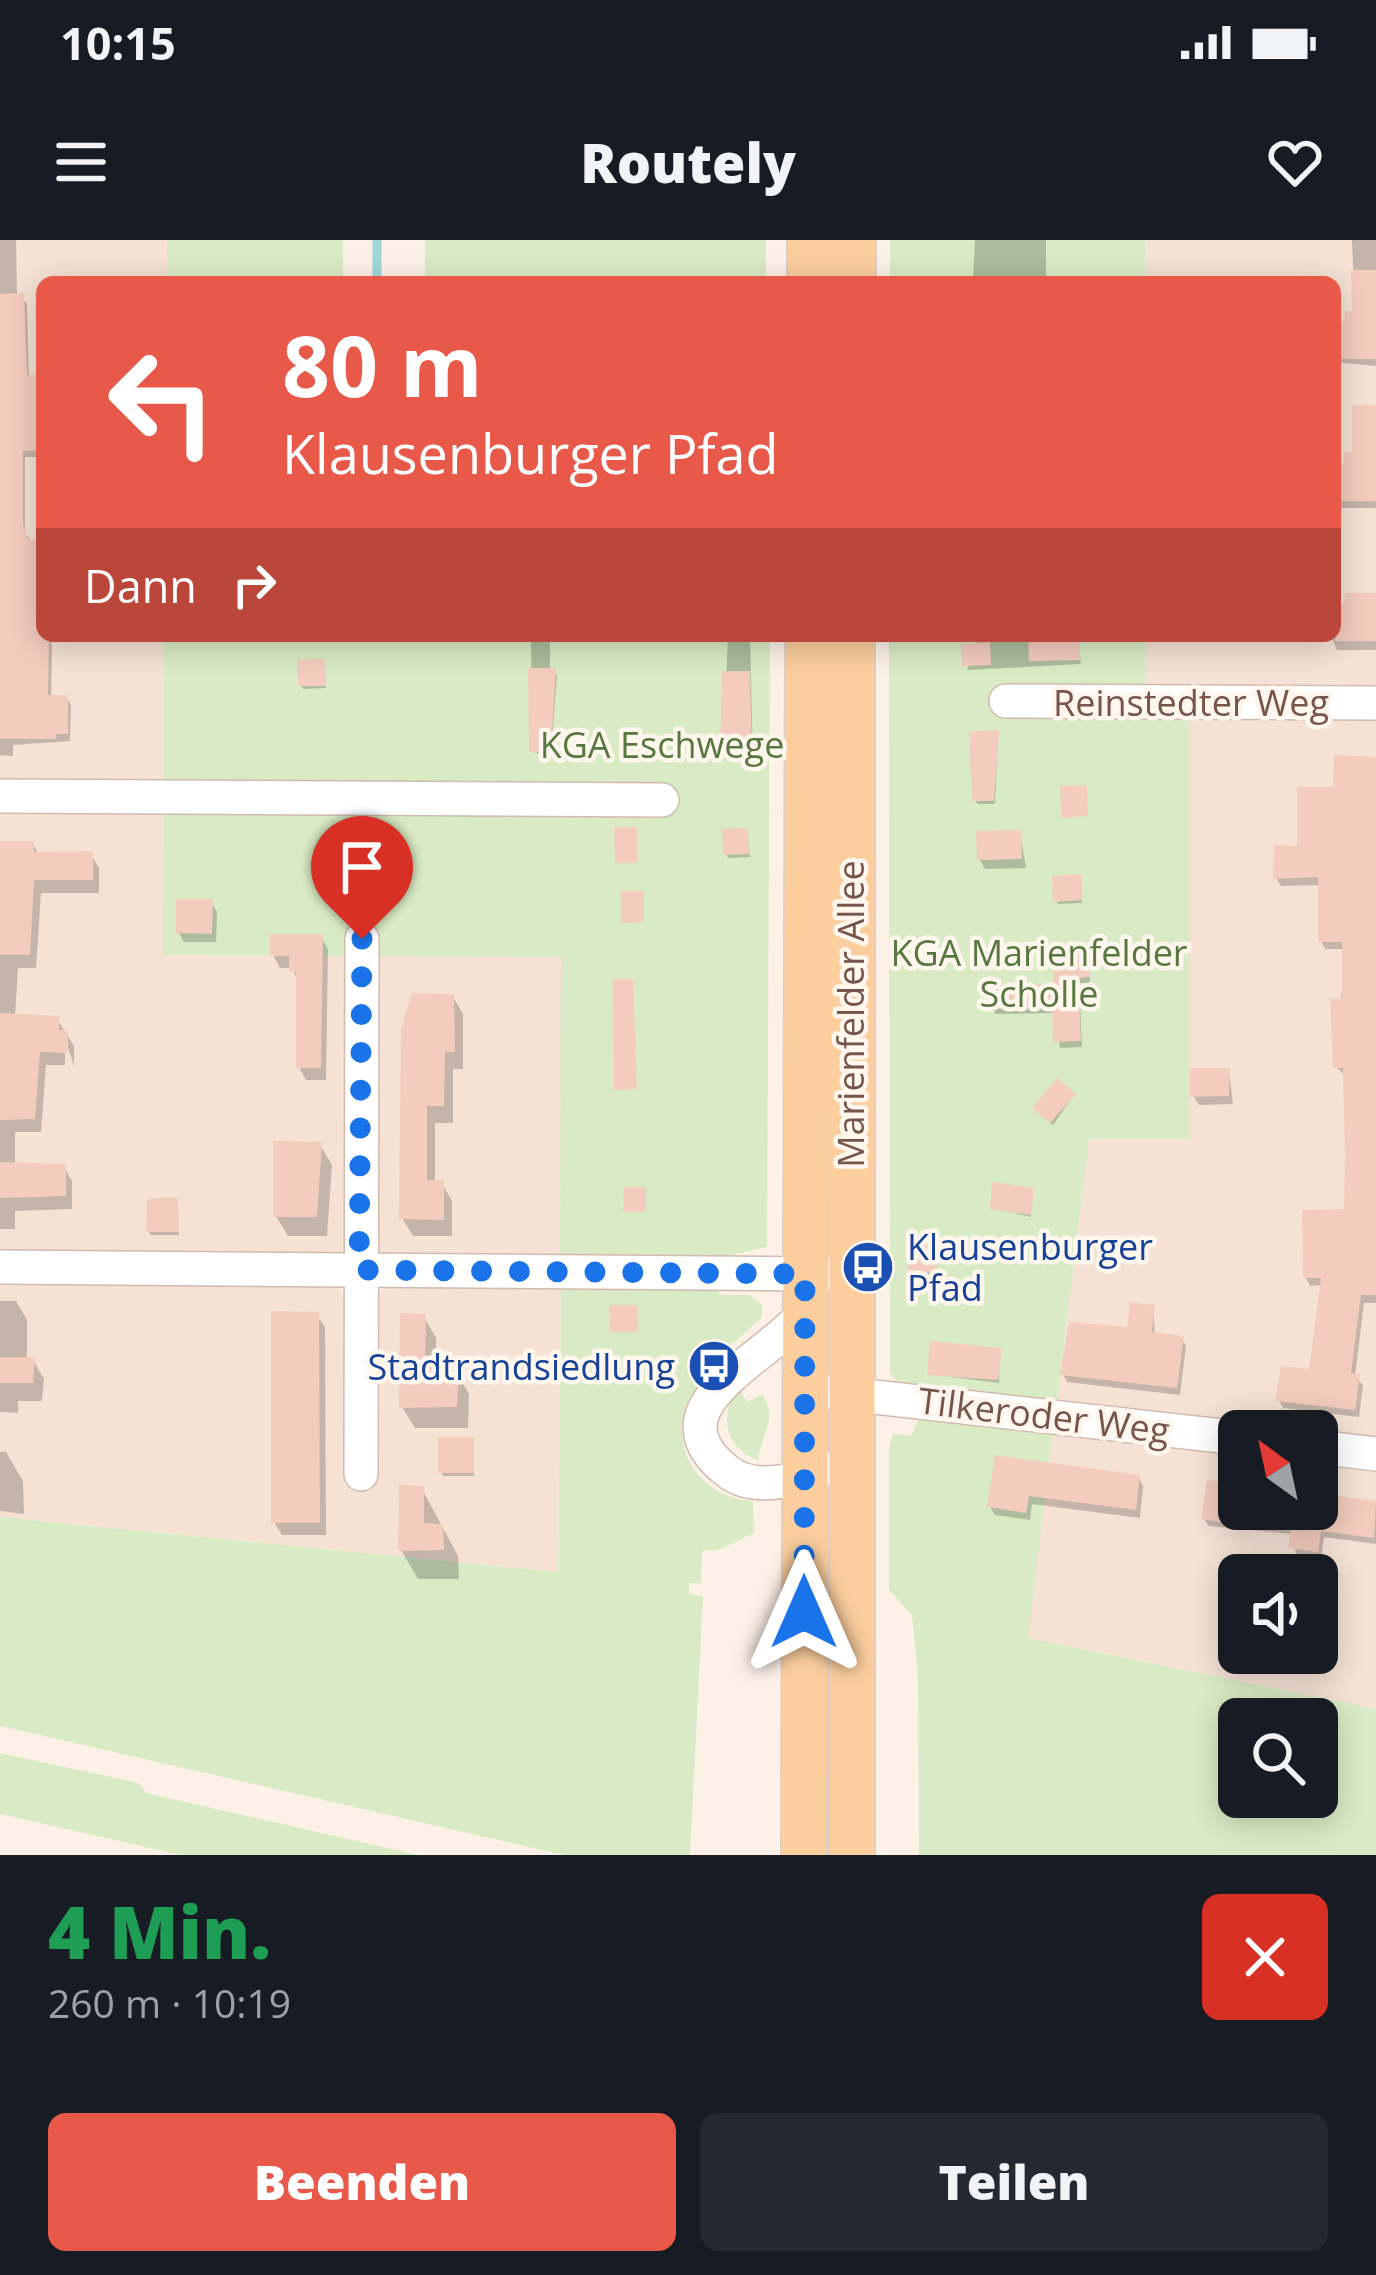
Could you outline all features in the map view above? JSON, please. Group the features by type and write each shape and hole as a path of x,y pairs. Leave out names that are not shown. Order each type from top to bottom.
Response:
{"main road":[{"path":"810,240 810,276"},
{"path":"853,276 854,240"},
{"name":"Marienfelder Allee","path":"808,642 820,1287 827,1392 849,1460 852,1855"},
{"name":"Marienfelder Allee","path":"820,1287 852,642"},
{"name":"Marienfelder Allee","path":"804,1855 805,1477 827,1392"}],"street":[{"name":"Reinstedter Weg","path":"1006,701 1376,703"},
{"path":"0,796 662,800"},
{"path":"361,1474 362,939"},
{"path":"0,1267 359,1270 820,1287"},
{"path":"820,1287 785,1338 710,1394 700,1415 702,1438 731,1475 767,1483 805,1477 849,1460"},
{"name":"Tilkeroder Weg","path":"827,1392 1218,1436"},
{"path":"1338,1449 1376,1454"}],"shaded area":[{"path":"0,240 167,240 167,276 36,276 36,642 164,642 163,955 562,957 560,1257 0,1254"},
{"path":"1145,240 1376,240 1376,689 1146,688 1146,642 1341,642 1341,276 1145,276"},
{"path":"1190,715 1376,718 1376,1444 1338,1436 1338,1410 1218,1410 1218,1424 1057,1404 1089,1139 1190,1138"},
{"path":"0,1281 334,1283 351,1303 350,1455 344,1456 344,1486 369,1492 377,1483 378,1456 368,1303 389,1283 561,1284 558,1572 0,1517"},
{"path":"1053,1431 1218,1451 1218,1530 1338,1530 1338,1467 1376,1472 1376,1709 1027,1638"}],"green space":[{"path":"167,240 343,240 343,276 167,276"},
{"path":"425,240 766,240 766,276 425,276"},
{"path":"890,240 1145,240 1145,276 890,276"},
{"name":"KGA Eschwege","path":"164,642 770,642 767,1247 719,1258 560,1257 561,957 163,955"},
{"name":"KGA Marienfelder Scholle","path":"889,642 1146,642 1146,688 996,688 997,715 1190,715 1190,1139 1089,1139 1057,1404 902,1386 890,1374"},
{"path":"561,1284 719,1285 719,1295 750,1295 762,1305 762,1317 735,1342 703,1356 713,1371 695,1389 682,1430 685,1451 709,1485 753,1501 754,1533 718,1550 702,1551 701,1583 689,1583 689,1594 703,1596 690,1855 564,1855 0,1726 0,1517 558,1572"},
{"path":"739,1389 747,1402 762,1394 767,1403 769,1419 758,1460 738,1448 728,1430 728,1409"},
{"path":"918,1420 1053,1431 1028,1638 1322,1698 1218,1698 1218,1818 1338,1818 1338,1701 1376,1709 1376,1855 919,1855 918,1677 912,1615 889,1590 889,1448 893,1434 911,1436"},
{"path":"0,1753 139,1783 146,1793 418,1855 181,1855 0,1814"}],"building":[{"path":"1351,270 1376,270 1376,359 1341,359 1341,321 1345,311 1352,311"},
{"path":"24,293 27,375 36,375 36,451 23,451 23,524 27,539 36,539 36,642 49,642 48,695 68,695 68,734 56,734 56,739 0,739 0,294"},
{"path":"1352,405 1376,405 1376,501 1341,501 1341,463 1344,452 1352,452"},
{"path":"1345,593 1376,593 1376,641 1341,641"},
{"path":"990,642 991,665 962,666 961,644"},
{"path":"1028,642 1079,642 1080,660 1029,661"},
{"path":"325,659 326,686 298,686 297,660"},
{"path":"528,668 556,668 551,752 529,752"},
{"path":"722,671 750,671 752,755 720,756"},
{"path":"999,730 994,801 972,801 969,731"},
{"path":"1334,755 1376,757 1376,1295 1361,1295 1351,1373 1360,1374 1355,1410 1275,1401 1281,1366 1309,1369 1321,1278 1303,1278 1302,1210 1344,1209 1345,1156 1343,1068 1333,1068 1330,998 1342,999 1342,942 1318,942 1318,877 1273,879 1274,845 1297,846 1297,787 1333,787"},
{"path":"1087,785 1088,816 1062,818 1060,786"},
{"path":"614,827 637,827 637,863 615,863"},
{"path":"748,828 749,854 723,855 722,829"},
{"path":"1021,830 1022,859 977,860 976,831"},
{"path":"0,841 34,841 34,852 93,851 93,880 34,880 30,955 0,955"},
{"path":"1081,874 1082,900 1053,902 1052,876"},
{"path":"621,891 644,891 644,922 621,923"},
{"path":"176,899 213,899 212,934 176,933"},
{"path":"270,934 323,934 321,1068 296,1068 296,972 289,972 289,956 270,956"},
{"path":"1053,946 1089,946 1089,977 1078,978 1081,1041 1053,1042 1052,1008 989,1009 989,985 1054,984"},
{"path":"613,979 633,979 637,1089 614,1090"},
{"path":"412,993 454,994 455,1052 445,1052 444,1106 427,1106 427,1180 444,1180 444,1220 399,1219 401,1028"},
{"path":"0,1013 59,1016 59,1030 68,1030 68,1053 40,1052 35,1119 0,1120"},
{"path":"1190,1068 1230,1068 1229,1096 1190,1097"},
{"path":"1057,1078 1076,1094 1050,1123 1032,1108"},
{"path":"273,1141 322,1142 317,1217 273,1217"},
{"path":"0,1162 66,1164 66,1196 0,1198"},
{"path":"992,1182 1034,1188 1031,1215 990,1209"},
{"path":"624,1187 646,1187 646,1212 623,1212"},
{"path":"178,1198 179,1232 146,1232 147,1199"},
{"path":"909,1244 937,1245 936,1273 908,1273"},
{"path":"1130,1302 1155,1305 1152,1332 1184,1336 1177,1388 1060,1375 1069,1322 1127,1327"},
{"path":"609,1305 637,1305 638,1332 610,1332"},
{"path":"271,1311 319,1312 320,1523 271,1523"},
{"path":"400,1313 426,1314 425,1369 459,1370 457,1407 399,1408"},
{"path":"930,1341 1002,1348 998,1380 927,1375"},
{"path":"0,1357 35,1357 33,1383 0,1383"},
{"path":"438,1437 474,1437 474,1473 438,1473"},
{"path":"995,1455 1140,1475 1136,1510 1029,1496 1026,1513 987,1507"},
{"path":"1207,1480 1218,1481 1218,1522 1201,1519"},
{"path":"399,1485 424,1486 424,1523 443,1524 444,1550 398,1551"},
{"path":"1338,1496 1376,1501 1374,1538 1321,1531 1318,1552 1288,1548 1291,1530 1338,1530"}],"waterway":[{"path":"377,240 377,276"}],"place":[{"name":"Klausenburger Pfad","path":"868,1267"},
{"name":"Stadtrandsiedlung","path":"714,1366"}],"route":[{"path":"362,939 359,1270 805,1274 804,1612"}]}
